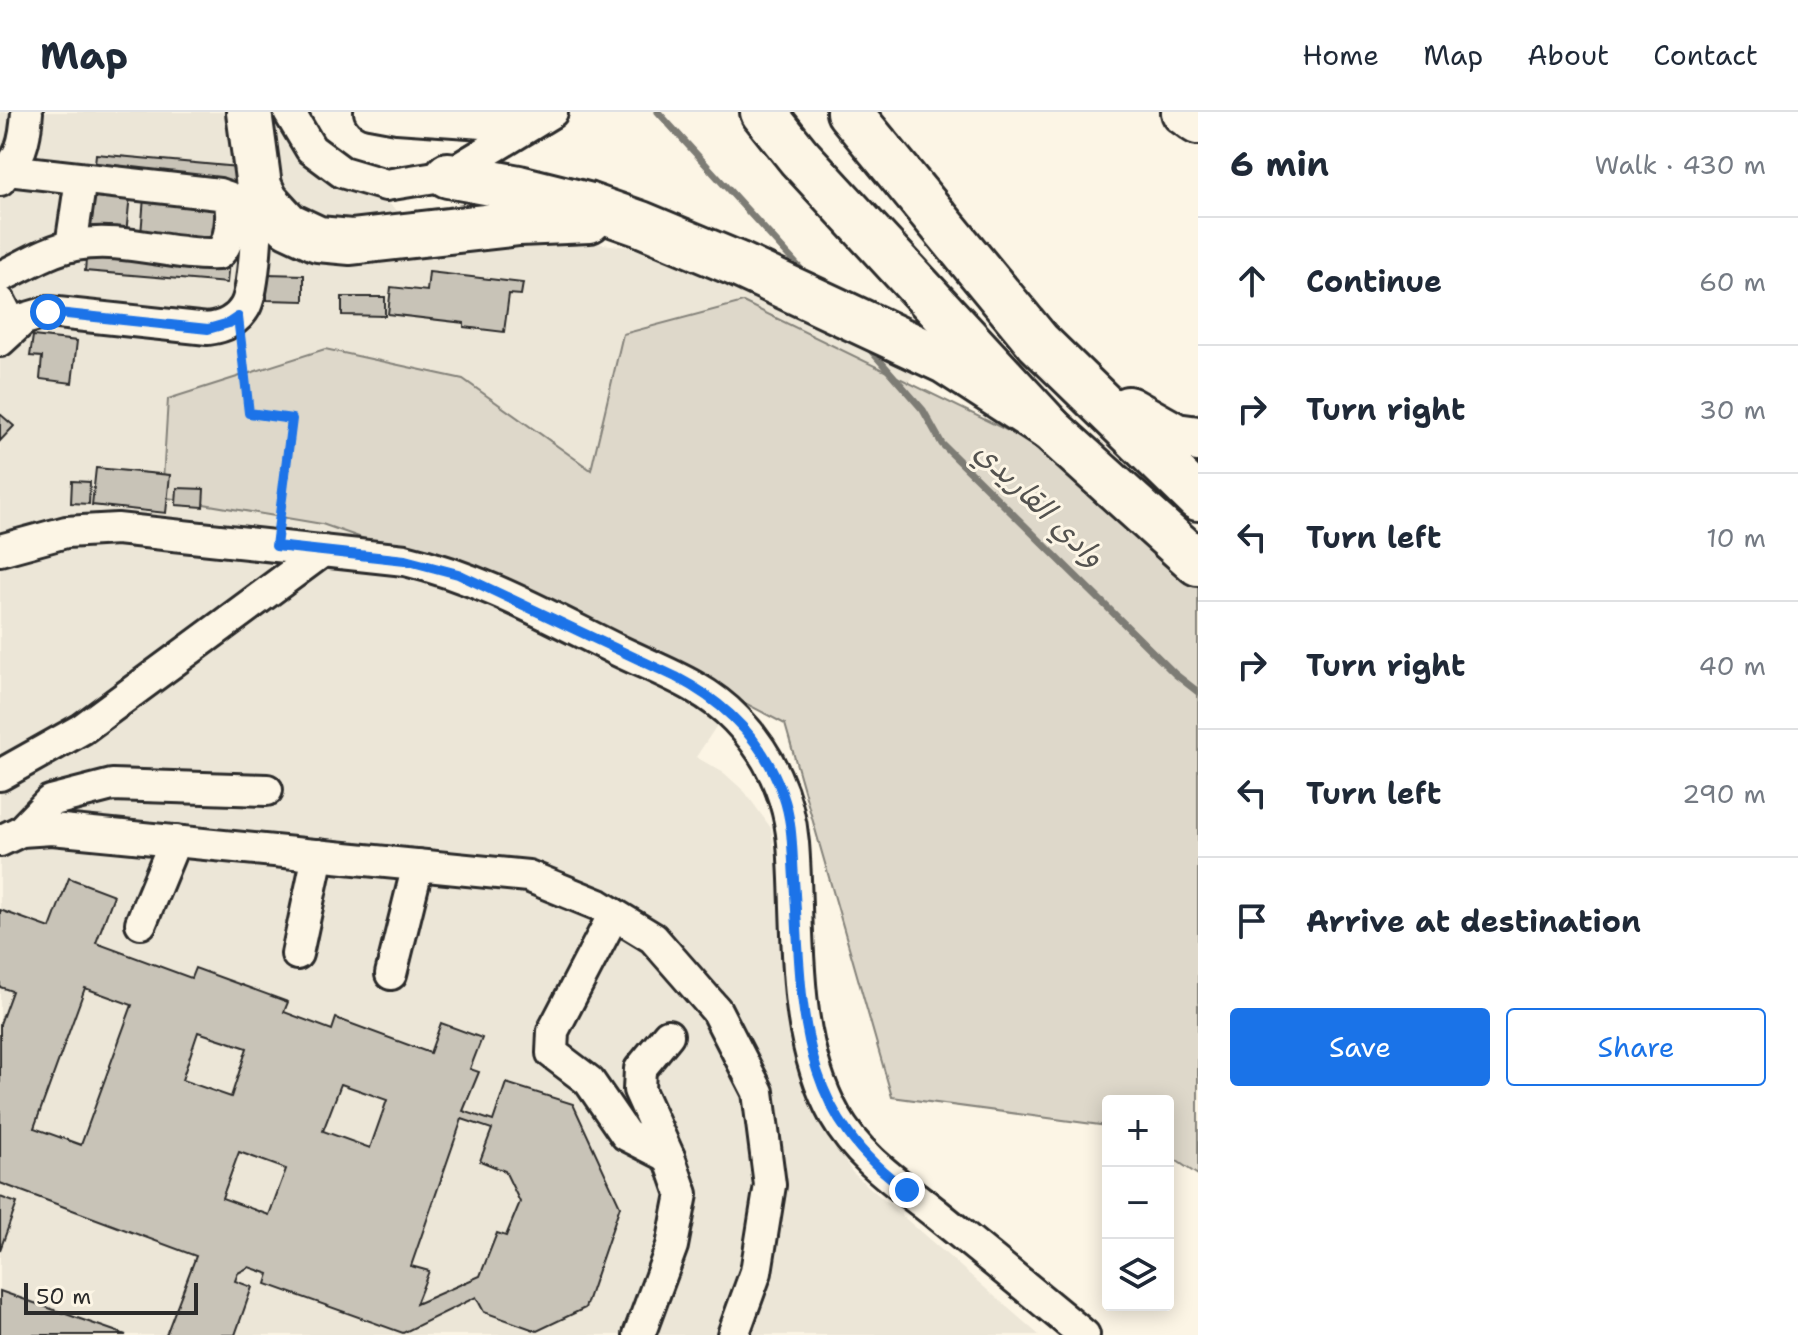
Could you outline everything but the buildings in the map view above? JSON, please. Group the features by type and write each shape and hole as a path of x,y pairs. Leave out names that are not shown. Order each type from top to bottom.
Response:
{"highway":[{"path":"249,112 259,186 276,214 310,237 335,242 551,220 641,224"},
{"path":"763,112 799,157 1050,429 1198,563"},
{"path":"849,112 1038,342 1198,498"},
{"path":"1184,112 1198,122"},
{"path":"448,175 587,205 737,264 945,361 1050,429"},
{"path":"1038,342 1137,417 1176,436 1198,439"}],"street":[{"path":"4,175 23,148 27,112"},
{"path":"289,112 311,149 342,172 386,185 448,175 552,112"},
{"path":"370,112 483,123 527,112"},
{"path":"0,277 71,246 107,243 214,254 223,251 227,242 231,205 224,195 81,179 4,175"},
{"path":"71,246 81,179"},
{"path":"4,323 48,312 208,329 229,323 238,317 249,299 259,186"},
{"path":"0,550 66,532 117,529 405,560 479,582 697,688 734,717 764,754 787,810 793,846 805,1020 815,1066 836,1117 867,1158 886,1175 1084,1335"},
{"path":"0,775 82,729 323,551"},
{"path":"10,836 50,801 112,785 267,790"},
{"path":"10,836 52,829 528,876 599,905 653,938 716,1010 758,1092 770,1185 756,1272 733,1335"},
{"path":"141,923 175,841"},
{"path":"297,954 318,855"},
{"path":"391,974 418,865"},
{"path":"614,914 553,1031 552,1053 589,1081 626,1135 669,1157"},
{"path":"639,1335 672,1246 682,1194 639,1090 640,1069 668,1035"}],"path":[{"path":"238,317 249,413 292,419 276,546"}],"shaded area":[{"path":"0,112 282,112 436,244 540,237 629,247 719,278 917,367 822,566 696,757 724,773 745,792 771,828 811,1106 852,1172 1039,1335 0,1335"},
{"path":"743,302 1029,441 1198,582 1198,1175 1174,1159 1174,1095 1102,1095 1102,1125 892,1097 785,724 565,609 322,524 162,497 168,399 325,349 463,379 591,470 623,334"}],"waterway":[{"name":"وادي القاريدي","path":"658,112 807,276"},
{"name":"وادي القاريدي","path":"867,346 923,410 942,444 1175,674 1198,692"}],"route":[{"path":"48,312 208,329 238,317 249,413 292,419 276,546 405,560 458,574 676,677 716,701 734,717 764,754 784,798 790,821 805,1020 824,1092 850,1139 867,1158 907,1190"}]}
